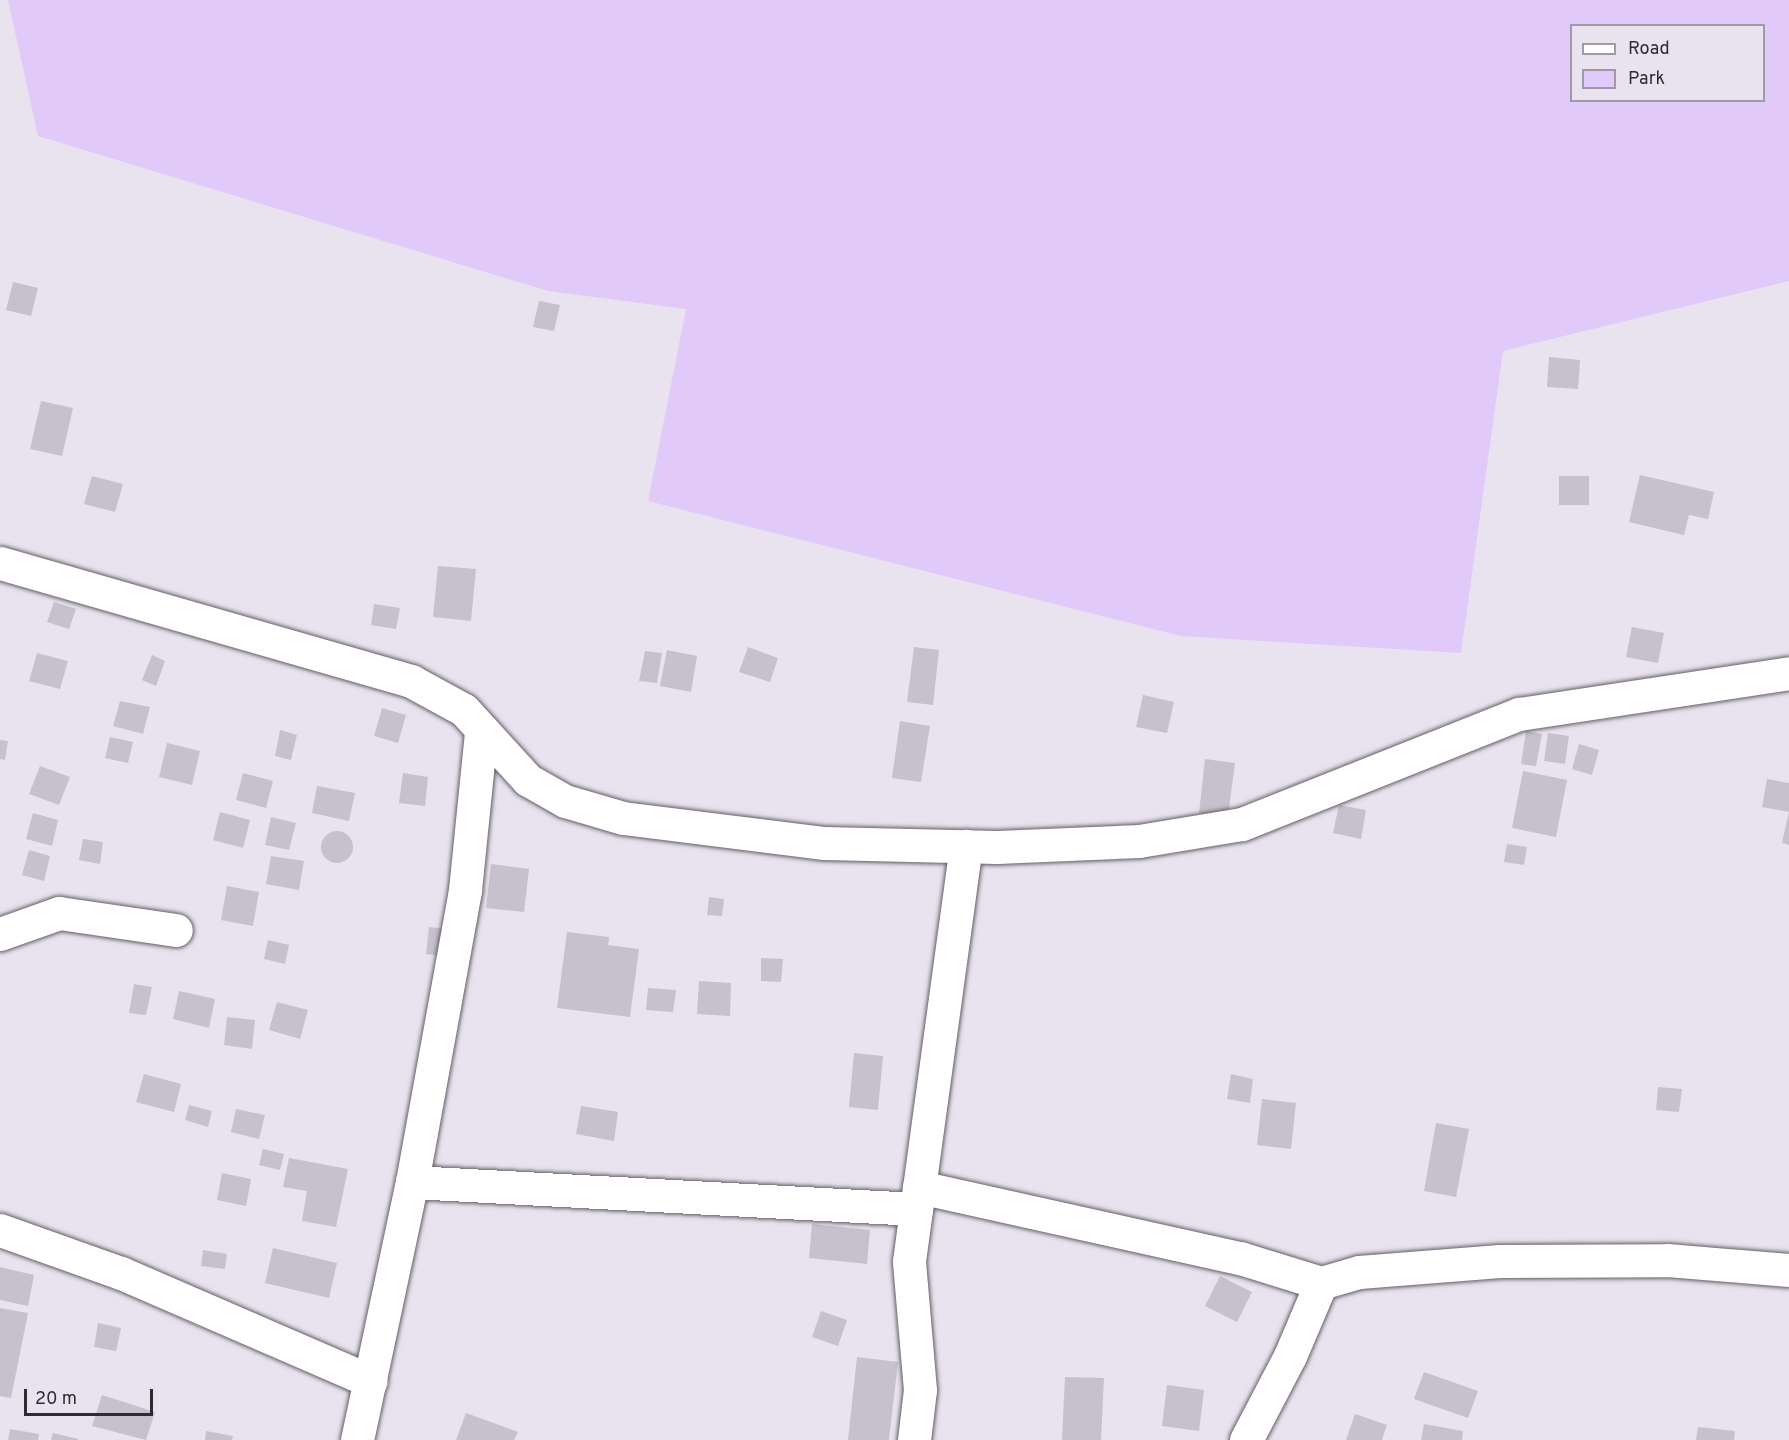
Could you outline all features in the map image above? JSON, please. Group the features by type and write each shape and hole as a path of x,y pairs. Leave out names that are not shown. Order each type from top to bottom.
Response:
{"street":[{"path":"0,562 411,681 464,710 528,780 565,801 623,819 824,843 966,846 1139,842 1242,824 1519,714 1789,673"},
{"path":"357,1440 412,1182 465,890 482,732"},
{"path":"914,1440 920,1390 909,1261 966,846"},
{"path":"0,934 59,913 176,930"},
{"path":"412,1182 918,1198 1240,1258 1321,1283 1359,1272 1500,1261 1667,1260 1789,1270"},
{"path":"0,1230 121,1273 371,1381"},
{"path":"1246,1440 1290,1356 1321,1283"}],"green space":[{"path":"8,0 1789,0 1789,281 1503,351 1461,653 1181,636 648,501 686,309 548,291 38,136"}],"building":[{"path":"13,282 38,288 31,316 6,310"},
{"path":"539,301 560,305 554,331 533,327"},
{"path":"1549,357 1580,360 1578,389 1547,387"},
{"path":"41,401 73,408 62,456 30,449"},
{"path":"1640,475 1714,492 1708,519 1689,515 1684,535 1629,522"},
{"path":"92,476 123,484 115,512 84,504"},
{"path":"1559,476 1589,476 1589,505 1559,505"},
{"path":"438,566 476,569 471,621 433,617"},
{"path":"54,602 76,609 69,629 47,622"},
{"path":"374,604 400,608 396,629 371,625"},
{"path":"1632,627 1664,633 1658,663 1626,657"},
{"path":"748,647 778,658 770,682 739,672"},
{"path":"914,647 939,650 933,705 907,702"},
{"path":"667,650 697,656 691,692 660,686"},
{"path":"645,651 662,653 657,683 639,681"},
{"path":"37,653 68,661 60,689 29,681"},
{"path":"152,655 165,661 156,686 142,680"},
{"path":"1143,695 1174,702 1167,733 1136,727"},
{"path":"120,701 150,707 143,734 113,726"},
{"path":"382,708 406,715 398,743 374,736"},
{"path":"900,721 930,726 921,782 892,778"},
{"path":"280,730 297,735 291,760 275,756"},
{"path":"1526,731 1542,734 1536,766 1521,764"},
{"path":"1548,733 1569,736 1565,764 1544,761"},
{"path":"110,737 133,742 128,763 105,758"},
{"path":"0,740 8,741 5,760 0,759"},
{"path":"167,743 200,751 192,785 159,777"},
{"path":"1579,744 1599,750 1592,775 1572,769"},
{"path":"1205,759 1235,763 1228,816 1199,813"},
{"path":"40,766 70,777 59,805 29,794"},
{"path":"1523,771 1567,780 1556,837 1512,828"},
{"path":"243,773 273,781 266,808 236,800"},
{"path":"403,773 428,777 425,806 399,803"},
{"path":"1767,779 1789,783 1789,812 1762,807"},
{"path":"317,786 355,793 349,821 312,813"},
{"path":"1339,805 1366,810 1361,839 1333,833"},
{"path":"220,812 250,820 243,848 213,840"},
{"path":"1789,812 1789,845 1782,843"},
{"path":"33,813 58,820 52,846 26,839"},
{"path":"271,817 296,823 289,850 265,845"},
{"path":"337,831 348,836 353,847 348,858 337,863 326,858 321,847 326,836"},
{"path":"83,839 103,842 100,864 79,860"},
{"path":"1507,844 1527,847 1524,865 1504,862"},
{"path":"29,850 50,856 44,881 22,875"},
{"path":"271,856 304,861 299,890 266,884"},
{"path":"491,864 529,869 524,912 486,908"},
{"path":"227,886 259,892 253,926 221,920"},
{"path":"709,897 724,899 722,916 707,915"},
{"path":"429,927 448,929 445,956 426,954"},
{"path":"567,932 609,937 608,945 639,949 630,1017 557,1008"},
{"path":"268,940 289,945 285,964 264,959"},
{"path":"761,958 783,959 781,982 761,981"},
{"path":"699,981 731,983 730,1016 697,1014"},
{"path":"134,984 152,987 146,1015 129,1013"},
{"path":"648,988 676,990 673,1012 646,1010"},
{"path":"179,991 215,999 209,1028 173,1019"},
{"path":"277,1002 308,1010 300,1039 269,1030"},
{"path":"227,1017 255,1020 252,1049 224,1045"},
{"path":"854,1053 883,1056 878,1110 849,1107"},
{"path":"144,1074 181,1084 174,1112 136,1102"},
{"path":"1231,1074 1253,1079 1250,1103 1227,1099"},
{"path":"1658,1087 1682,1089 1679,1112 1656,1110"},
{"path":"1262,1099 1296,1103 1291,1149 1257,1145"},
{"path":"189,1105 212,1111 208,1127 185,1120"},
{"path":"581,1106 618,1112 614,1141 576,1134"},
{"path":"236,1109 265,1115 259,1139 231,1132"},
{"path":"1436,1123 1469,1129 1456,1197 1424,1191"},
{"path":"263,1149 284,1154 280,1170 259,1165"},
{"path":"289,1158 348,1169 336,1227 302,1221 307,1191 283,1187"},
{"path":"222,1173 251,1179 246,1206 217,1200"},
{"path":"812,1224 870,1230 867,1264 809,1258"},
{"path":"273,1248 337,1263 329,1298 265,1283"},
{"path":"203,1250 227,1254 225,1269 201,1266"},
{"path":"0,1267 34,1275 28,1306 0,1300"},
{"path":"1220,1276 1252,1292 1237,1322 1205,1306"},
{"path":"0,1308 28,1313 11,1398 0,1396"},
{"path":"821,1311 847,1320 838,1346 812,1337"},
{"path":"98,1323 121,1328 116,1351 94,1347"},
{"path":"857,1357 898,1362 889,1440 848,1440"},
{"path":"1424,1372 1478,1391 1468,1418 1414,1399"},
{"path":"1065,1377 1104,1378 1101,1440 1062,1440"},
{"path":"1167,1385 1204,1390 1199,1431 1162,1426"},
{"path":"102,1395 155,1412 146,1440 92,1426"},
{"path":"466,1413 518,1432 514,1440 456,1440"},
{"path":"1355,1414 1387,1425 1382,1440 1346,1440"},
{"path":"1424,1424 1463,1431 1462,1440 1421,1440"},
{"path":"1698,1427 1735,1431 1734,1440 1696,1440"},
{"path":"10,1429 39,1434 38,1440 8,1440"},
{"path":"206,1431 233,1436 232,1440 205,1440"},
{"path":"53,1433 78,1439 78,1440 51,1440"}]}
